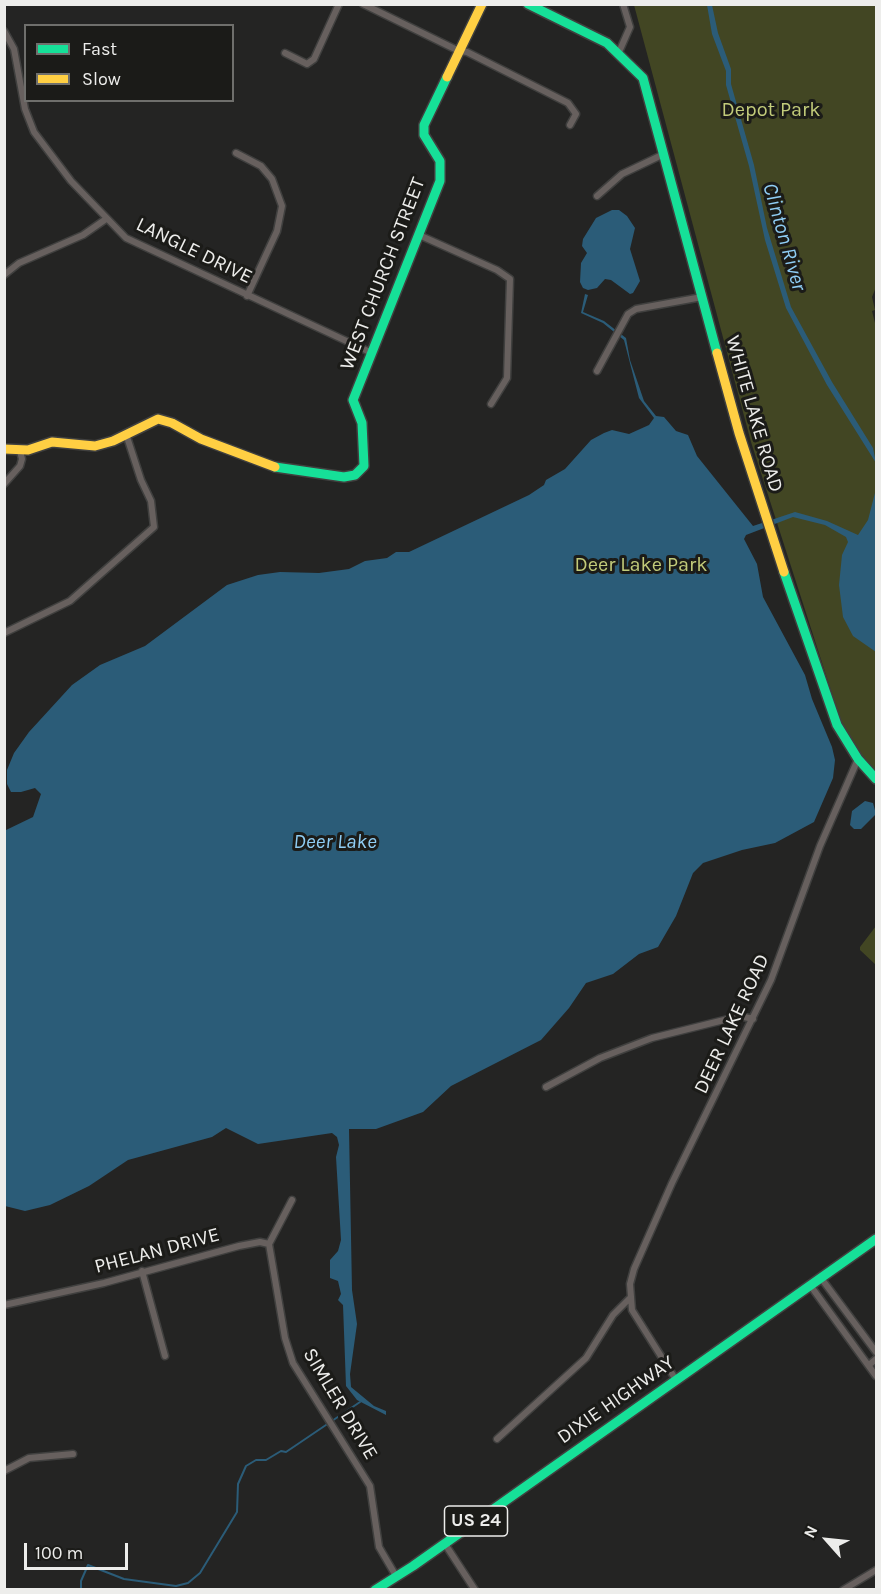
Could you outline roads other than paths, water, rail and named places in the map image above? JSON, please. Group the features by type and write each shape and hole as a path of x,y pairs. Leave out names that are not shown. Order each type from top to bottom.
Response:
{"street":[{"path":"285,53 307,64 314,59 339,4"},
{"path":"363,4 459,51 467,52 568,103 576,114 570,124"},
{"name":"WEST CHURCH STREET","path":"126,434 158,419 174,424 201,439 280,470 344,477 355,475 365,462 363,423 353,400 436,194 441,172 440,161 424,135 424,125 482,4"},
{"name":"WHITE LAKE ROAD","path":"528,4 619,51 644,78 702,297 768,525 826,700 837,725 858,759 876,779"},
{"path":"619,51 630,27 623,4"},
{"name":"LANGLE DRIVE","path":"4,31 14,49 25,110 34,132 71,182 106,219 139,246 372,353"},
{"path":"236,153 261,166 272,179 282,206 278,231 247,296"},
{"path":"597,196 622,174 664,154"},
{"path":"4,275 19,263 83,235 106,219"},
{"path":"419,235 497,270 510,279 507,378 491,404"},
{"path":"597,371 628,314 636,309 702,297"},
{"path":"4,449 20,451 52,442 87,445 113,441 126,434 141,480 151,501 154,526 70,601 4,633"},
{"path":"4,484 20,466 22,459 20,451"},
{"name":"DEER LAKE ROAD","path":"629,1299 634,1269 783,953 818,851 858,759"},
{"path":"546,1087 600,1058 652,1038 740,1016 753,1019"},
{"path":"269,1244 292,1200"},
{"name":"DIXIE HIGHWAY","path":"375,1590 445,1544 876,1239"},
{"name":"PHELAN DRIVE","path":"4,1305 260,1242 269,1244"},
{"name":"SIMLER DRIVE","path":"269,1244 285,1338 293,1363 370,1486 379,1547 396,1576"},
{"path":"142,1271 165,1356"},
{"path":"821,1278 876,1352"},
{"path":"810,1285 876,1376"},
{"path":"497,1439 586,1358 613,1315 629,1299 639,1325 676,1380"},
{"path":"868,1365 876,1359"},
{"path":"4,1471 29,1458 73,1454"},
{"path":"445,1544 475,1590"},
{"path":"843,1590 876,1570"}],"water":[{"path":"707,5 712,5 718,33 731,69 731,84 754,165 767,228 791,307 832,382 873,448 876,463 827,385 786,308 765,240 749,166 726,85 726,71 712,34"},
{"path":"612,210 619,210 627,216 635,228 630,249 640,281 630,294 611,280 605,279 597,288 588,290 583,288 580,282 581,263 587,253 582,246 583,239 596,218"},
{"name":"Deer Lake","path":"585,294 588,295 583,312 604,321 626,338 630,360 644,401 656,416 664,417 676,431 688,435 697,456 753,526 795,512 827,521 858,535 868,520 876,489 876,652 853,636 843,617 839,585 842,555 848,542 846,537 825,525 793,517 746,535 744,539 757,564 763,597 805,675 812,699 832,747 835,760 833,778 814,822 775,843 742,850 703,863 693,873 676,916 658,947 639,954 613,974 586,983 569,1008 541,1040 451,1086 423,1112 376,1129 349,1129 352,1290 357,1324 350,1374 351,1387 374,1406 386,1411 386,1415 357,1400 346,1386 343,1305 338,1300 341,1294 338,1281 330,1278 330,1260 338,1251 341,1240 336,1157 339,1145 337,1137 332,1133 258,1144 226,1128 212,1137 128,1160 89,1186 50,1205 25,1211 5,1206 4,831 33,817 41,794 35,788 11,792 7,784 7,770 14,753 29,732 72,685 100,665 145,646 227,585 258,575 280,572 319,573 349,569 365,561 387,558 396,552 409,552 529,495 544,485 546,480 565,469 591,440 604,433 612,430 629,434 649,425 654,418 639,398 624,340 603,323 581,313"},
{"path":"865,801 873,803 876,814 861,829 854,829 850,825 852,811"}],"waterway":[{"path":"81,1590 81,1581 88,1565 124,1579 176,1586 188,1583 200,1573 237,1512 238,1484 246,1466 256,1460 266,1460 281,1451 286,1452 360,1402"}],"park label":[{"name":"Depot Park","path":"771,110"},
{"name":"Deer Lake Park","path":"641,565"}],"water label":[{"name":"Clinton River","path":"784,237"}]}
